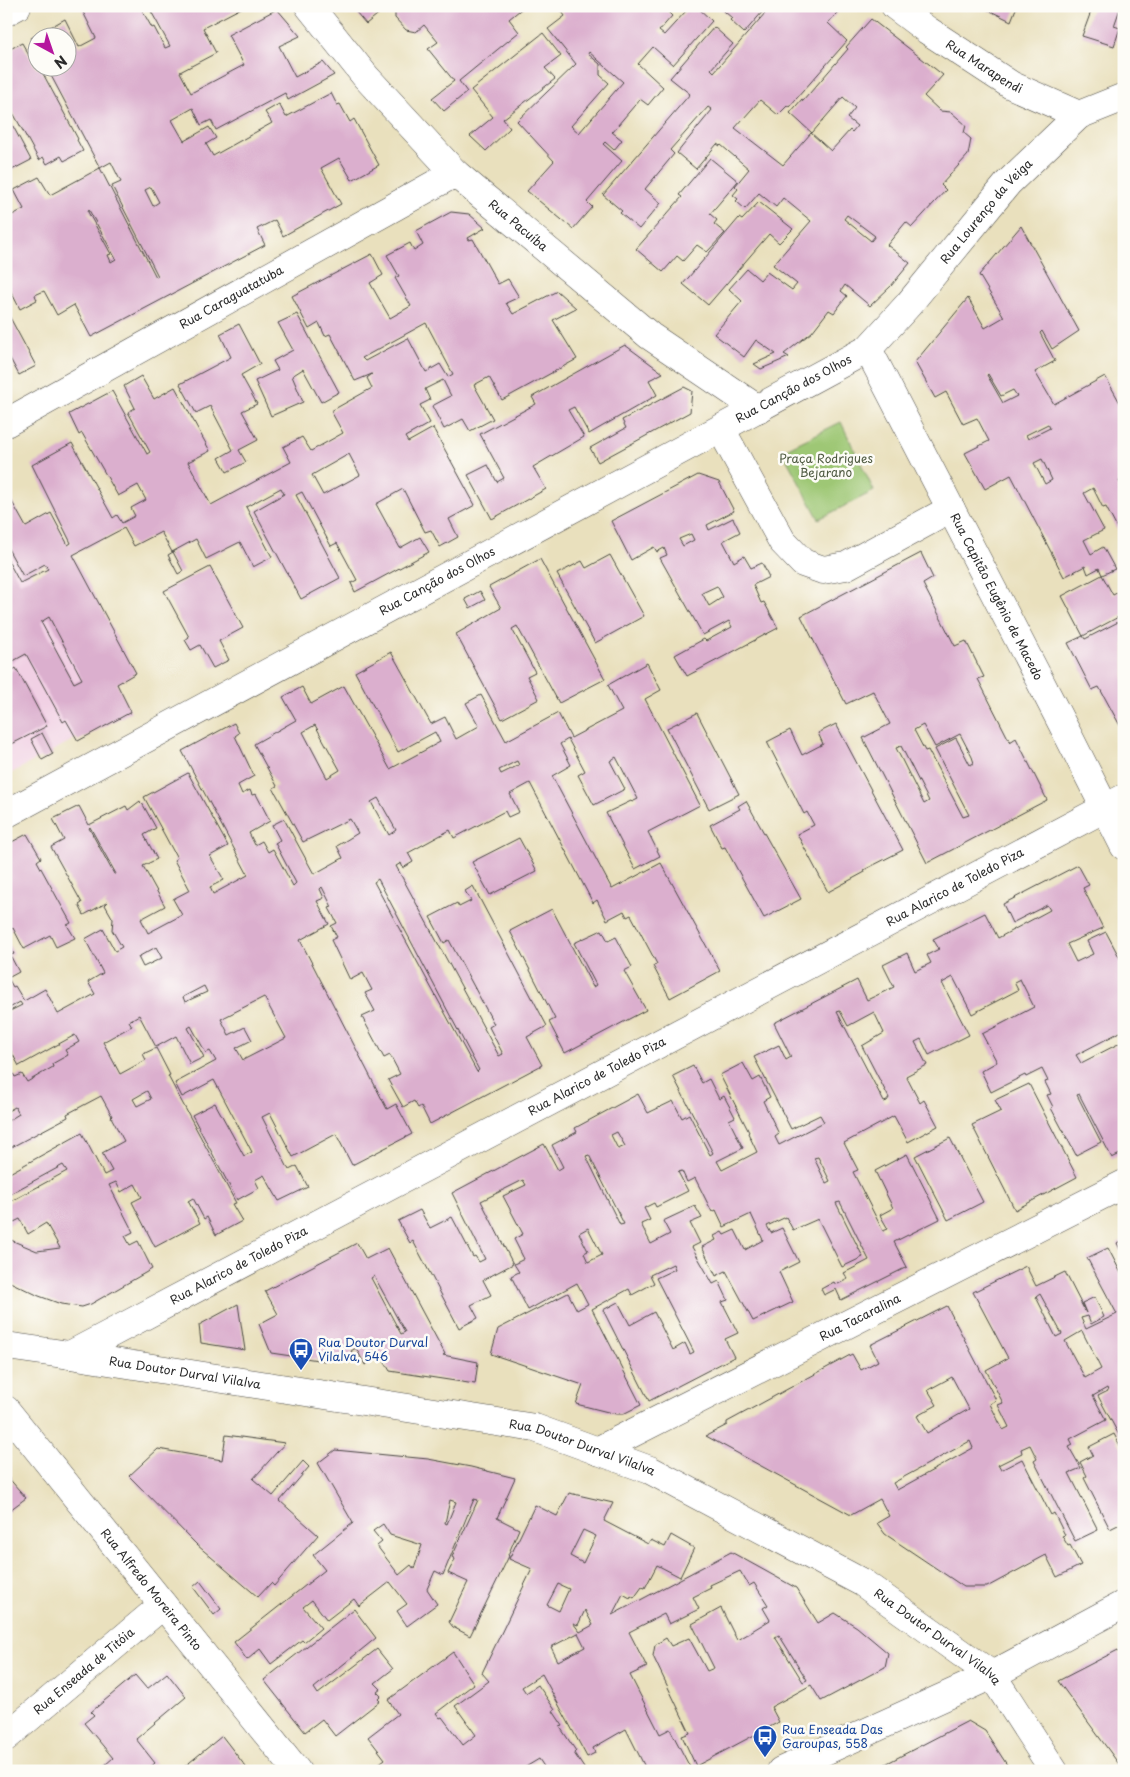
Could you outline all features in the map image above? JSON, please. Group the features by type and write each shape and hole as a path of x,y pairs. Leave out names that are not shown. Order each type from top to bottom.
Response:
{"street":[{"path":"6,12 17,6"},
{"name":"Rua Pacuíba","path":"309,6 366,77 455,173 650,336 758,409"},
{"name":"Rua Marapendi","path":"895,6 927,30 1012,85 1080,116"},
{"name":"Rua Lourenço da Veiga","path":"868,349 908,305 1008,183 1080,116 1124,97"},
{"name":"Rua Caraguatatuba","path":"6,423 455,173"},
{"name":"Rua Canção dos Olhos","path":"6,814 868,349"},
{"name":"Rua Capitão Eugênio de Macedo","path":"868,349 951,509 1114,803 1124,846"},
{"path":"721,429 782,541 803,563 823,570 846,566 951,509"},
{"name":"Rua Alarico de Toledo Piza","path":"70,1355 1114,803"},
{"name":"Rua Tacaralina","path":"597,1451 1124,1184"},
{"name":"Rua Doutor Durval Vilalva","path":"6,1346 535,1428 650,1470 863,1583 992,1675 1054,1771"},
{"name":"Rua Alfredo Moreira Pinto","path":"6,1410 296,1771"},
{"path":"780,1771 992,1675 1124,1604"},
{"name":"Rua Enseada de Titóia","path":"6,1737 162,1605"}],"shaded area":[{"path":"6,524 108,721 6,776"}],"green space":[{"name":"Praça Rodrigues Bejarano","path":"841,422 874,491 819,519 782,451"}],"building":[{"path":"89,6 148,6 245,6 203,28 216,53 180,72 191,93 244,65 228,35 277,9 300,36 279,46 295,77 323,62 334,75 288,100 285,93 216,130 211,120 201,125 193,108 172,120 184,141 209,127 216,138 206,144 213,156 272,123 265,112 279,104 286,117 331,93 337,105 340,104 350,122 354,119 379,165 352,180 339,158 321,168 341,204 283,236 275,220 257,229 265,245 91,337 74,305 57,315 44,291 35,295 37,300 20,309 8,286 6,287 6,218 24,209 14,190 39,177 50,195 100,168 52,78 78,78 78,45 79,47 96,38 82,10","holes":["148,6 170,46 165,48 142,10","111,162 121,182 112,186 158,276 156,277 100,168","151,187 159,202 153,206 145,190","89,210 116,259 111,262 108,255 111,254 88,212"]},
{"path":"351,6 388,6 366,24"},
{"path":"397,6 525,6 509,19 519,32 459,81 467,92 444,111 432,98 454,81 428,49 438,42 424,25 416,32 406,30 395,18 395,8"},
{"path":"558,6 670,6 666,10 672,16 659,31 664,35 686,11 680,6 696,6 712,21 673,65 653,47 638,64 663,87 648,105 640,99 612,132 622,140 614,150 605,142 603,144 622,161 587,202 592,207 573,229 527,191 554,161 517,121 576,64 548,29 565,16","holes":["589,52 623,82 579,133 571,126 609,83 600,75 600,64 588,54"]},
{"path":"718,6 843,6 828,23 847,41 789,107 787,106 778,115 760,100 735,128 783,165 811,133 831,151 850,130 852,132 857,126 847,118 855,108 843,97 812,133 790,113 802,99 803,101 848,49 846,47 871,19 943,75 924,96 940,111 951,112 966,125 964,133 971,139 968,155 941,185 946,190 912,227 906,222 887,245 910,263 891,286 870,306 845,285 841,291 847,296 834,313 829,310 812,332 784,354 789,357 761,369 754,364 776,354 756,340 744,357 714,334 742,301 729,289 747,269 760,280 767,272 792,290 797,284 773,265 811,221 783,198 776,207 759,193 745,209 736,201 738,199 733,195 738,189 735,186 749,169 721,145 717,144 696,169 677,153 712,110 708,107 670,150 674,154 645,189 661,203 639,229 603,195 690,94 670,78 714,27 733,44 711,69 714,72 766,12 764,10 744,33 730,20 732,18","holes":["847,215 875,236 871,241 844,219"]},
{"path":"980,6 1017,6 1011,21"},
{"path":"1093,6 1121,6 1114,26 1120,28 1114,46 1082,36"},
{"path":"65,19 70,28 49,28"},
{"path":"543,33 561,56 545,68 555,79 503,119 510,128 486,151 470,136 493,117 471,90"},
{"path":"22,43 28,54 28,78 45,78 83,151 64,161 61,156 47,164 43,157 39,160 6,100 6,51"},
{"path":"6,113 31,160 6,173"},
{"path":"710,158 738,181 710,214 717,220 714,224 725,233 707,252 697,245 683,261 677,256 663,272 636,249 682,197 679,195"},
{"path":"759,202 793,229 779,243 769,234 708,305 683,284 739,218 742,220"},
{"path":"451,212 469,214 485,228 468,238 469,240 473,239 498,284 508,279 519,297 506,303 513,314 557,291 576,308 553,320 577,359 502,400 489,377 474,385 493,419 470,431 463,419 444,429 432,406 451,396 443,380 425,389 430,400 420,405 430,423 405,437 408,442 433,428 475,505 449,519 458,537 440,547 431,530 425,532 403,489 376,504 400,548 420,537 429,552 355,592 351,583 357,580 337,543 331,546 302,492 296,495 340,578 301,599 254,511 284,494 281,488 246,507 272,557 253,567 240,542 206,559 196,539 172,552 161,532 134,546 124,528 73,555 136,673 117,684 131,712 78,741 66,720 63,722 26,654 6,665 6,557 20,583 48,569 45,564 23,576 6,545 6,491 26,527 51,513 68,545 71,543 32,465 72,443 113,518 117,515 122,523 135,516 131,508 146,500 138,485 118,496 82,433 79,435 69,414 112,391 147,454 150,452 128,412 135,408 124,386 141,376 154,399 175,387 210,451 188,462 211,505 291,462 283,447 302,437 311,451 343,433 331,411 372,388 367,378 372,374 355,381 330,334 325,336 319,323 309,329 292,296 372,254 383,275 370,283 390,318 411,306 395,278 399,276 387,255 410,243 414,251 423,245 416,231","holes":["426,323 453,374 448,377 440,364 426,372 408,338 365,361 362,358","349,454 360,475 323,495 312,475","49,617 82,679 74,683 41,622"]},
{"path":"1021,226 1079,331 1052,349 1042,331 1040,333 1055,361 1035,372 1054,404 1105,376 1124,410 1124,484 1121,480 1119,481 1124,490 1124,529 1119,532 1106,507 1103,508 1093,488 1084,493 1104,530 1084,540 1091,554 1103,547 1115,569 1102,575 1099,568 1088,574 1085,566 1064,577 1011,475 985,489 965,453 989,441 977,418 963,424 946,392 935,398 915,362 968,298 985,328 1004,317 979,275","holes":["988,374 1001,396 1013,390 1017,396 1003,403","1048,424 1050,428 1028,439 1026,435","1042,459 1052,480 1045,484 1034,463"]},
{"path":"6,310 36,366 19,375 6,351"},
{"path":"297,314 339,392 321,402 303,369 292,376 303,402 271,416 255,381 278,370 273,361 293,350 278,323"},
{"path":"239,324 260,364 241,375 257,404 242,411 258,440 239,450 246,462 227,472 219,458 233,450 210,406 196,413 180,384 231,357 220,334"},
{"path":"625,345 663,373 649,380 657,395 589,434 574,407 568,410 584,437 533,467 546,489 492,519 468,475 488,465 497,482 504,478 480,434 536,404 532,397"},
{"path":"684,387 692,391 690,412 598,462 590,448 626,428 622,420"},
{"path":"698,475 719,482 734,511 707,525 709,530 733,518 740,532 723,541 734,562 744,556 751,568 762,563 769,577 753,585 761,603 764,602 778,628 687,676 675,655 704,639 706,641 732,627 729,621 703,635 660,558 667,555 664,548 657,552 654,547 631,560 611,521","holes":["691,534 694,540 683,546 679,539","717,586 723,597 709,606 702,593"]},
{"path":"173,552 183,571 178,574 168,555"},
{"path":"921,553 933,578 923,584 955,646 966,641 984,677 978,679 1010,742 1016,738 1047,800 927,863 863,738 890,724 873,691 846,704 801,616","holes":["923,725 935,747 960,734 972,757 974,763 970,765 956,738 935,749 969,815 963,817 928,750 925,751 914,730","901,746 929,801 924,804 896,748"]},
{"path":"610,555 644,616 595,643 557,574 582,561 586,568"},
{"path":"540,559 605,679 559,703 517,626 512,629 535,672 527,676 539,699 502,719 456,634 501,608 489,587"},
{"path":"210,567 243,628 219,641 229,660 213,668 200,645 191,650 185,640 189,637 164,591"},
{"path":"1102,575 1113,595 1124,589 1124,614 1083,636 1062,596"},
{"path":"480,591 485,600 470,608 465,599"},
{"path":"1124,619 1124,733 1099,687 1092,690 1068,643 1083,636 1085,639"},
{"path":"391,652 431,724 445,717 456,739 479,726 466,703 481,695 506,741 558,713 571,738 622,711 608,685 647,663 661,690 645,699 700,805 648,832 660,856 635,869 606,813 638,799 616,757 610,761 625,789 594,805 578,775 585,771 568,739 560,744 571,765 552,776 612,889 661,863 720,971 670,998 653,966 657,964 631,915 627,917 624,911 607,920 597,900 593,903 530,783 510,794 519,812 508,817 505,811 454,838 450,830 408,853 413,862 403,868 401,863 396,866 499,1056 503,1054 489,1027 494,1024 449,940 444,943 430,917 457,903 459,907 471,901 465,891 473,886 547,1026 527,1037 542,1065 430,1124 421,1106 418,1108 414,1101 403,1107 388,1080 400,1074 390,1055 384,1058 362,1017 375,1011 365,993 372,990 363,973 350,980 331,940 337,937 331,926 337,923 329,908 332,907 322,887 320,889 324,898 317,901 329,924 300,940 387,1109 396,1104 412,1134 352,1165 336,1134 293,1157 270,1113 262,1117 289,1170 297,1166 308,1187 279,1201 264,1175 255,1180 259,1188 237,1200 192,1115 215,1103 244,1156 252,1152 214,1080 182,1097 175,1083 216,1061 210,1051 206,1053 191,1026 188,1028 204,1057 190,1064 176,1036 156,1047 139,1015 129,1021 132,1026 103,1042 120,1074 146,1060 143,1054 156,1048 170,1075 168,1076 236,1203 232,1204 242,1221 216,1235 207,1217 204,1219 193,1198 188,1201 200,1223 155,1247 132,1202 142,1197 135,1184 121,1192 116,1182 109,1185 133,1232 125,1236 130,1245 138,1241 152,1269 91,1304 82,1307 61,1304 6,1280 6,1238 37,1251 60,1248 46,1223 28,1234 20,1219 6,1226 6,1204 67,1171 63,1165 6,1196 6,1175 82,1133 104,1175 112,1171 102,1153 124,1141 101,1096 67,1114 68,1117 6,1150 6,1122 19,1114 15,1107 6,1112 6,1065 8,1064 15,1077 22,1074 27,1082 53,1067 52,1064 68,1055 65,1050 79,1042 75,1035 19,1066 6,1042 6,1013 22,1005 20,1002 6,1010 6,940 14,954 10,955 19,972 8,978 13,987 15,986 24,1001 45,989 58,1014 95,994 88,982 103,973 85,939 103,929 115,951 122,947 112,930 113,919 105,905 108,902 84,915 79,905 82,903 51,847 64,840 53,819 79,806 89,825 126,806 128,810 140,801 156,828 144,835 157,859 143,866 165,906 141,919 148,933 182,915 173,899 190,890 174,860 177,858 144,797 188,773 228,846 210,856 224,880 210,887 213,894 248,875 182,751 234,723 239,733 235,736 254,776 238,785 242,794 250,790 252,795 256,794 270,821 249,833 255,845 262,841 268,852 273,849 293,886 296,883 275,843 280,840 272,825 284,819 314,874 343,858 337,846 358,833 350,819 303,842 273,788 277,786 254,744 296,720 283,697 302,687 311,704 344,686 390,769 440,742 435,732 398,752 355,672","holes":["315,725 340,770 327,778 303,732","517,761 519,765 501,774 499,770","378,798 396,830 389,835 371,802","90,827 116,874 114,874 89,828","378,879 479,1070 477,1072 374,882","156,947 162,958 143,967 138,957","204,986 207,992 185,1002 183,997","264,997 286,1038 243,1060 236,1048 252,1040 245,1027 229,1035 221,1019","147,1091 151,1099 137,1106 133,1099"]},
{"path":"16,668 47,726 6,747 6,674"},
{"path":"697,713 739,794 709,809 667,728"},
{"path":"836,724 903,850 864,870 865,872 828,892 797,834 814,825 807,812 804,814 767,742 790,730 802,755 823,744 818,733"},
{"path":"42,733 53,754 42,760 31,739"},
{"path":"746,801 801,899 764,918 725,847 722,848 710,825 740,809 738,806"},
{"path":"27,834 41,858 37,861 71,923 67,925 75,938 56,947 50,935 24,949 13,928 6,933 6,845"},
{"path":"519,838 537,871 490,895 472,862"},
{"path":"1078,865 1089,885 1083,888 1103,928 1067,944 1076,962 1093,954 1087,941 1106,932 1124,966 1124,1030 1076,1055 1081,1063 1124,1041 1124,1152 1112,1158 1079,1094 1077,1095 1101,1142 1076,1155 1051,1108 1053,1107 1047,1095 1051,1094 1045,1082 1048,1081 1042,1069 1026,1077 1025,1075 991,1092 981,1071 997,1062 982,1034 1034,1007 1020,979 1014,982 1018,990 972,1014 953,977 942,983 969,1035 929,1055 921,1039 915,1042 927,1065 906,1076 920,1103 924,1100 938,1126 908,1142 894,1116 844,1143 858,1170 853,1172 883,1231 888,1229 880,1215 893,1208 875,1171 907,1154 940,1219 894,1242 907,1267 841,1300 836,1289 824,1295 821,1289 834,1282 836,1285 848,1279 844,1273 869,1260 840,1202 836,1203 863,1257 842,1267 818,1219 793,1230 786,1217 767,1226 771,1233 782,1228 799,1262 779,1272 793,1302 753,1321 726,1271 716,1276 702,1247 716,1240 714,1236 722,1232 724,1235 735,1230 745,1250 763,1240 751,1214 724,1227 716,1210 712,1212 695,1178 687,1182 682,1171 678,1172 688,1191 656,1207 654,1203 644,1208 650,1220 641,1224 651,1244 670,1234 663,1221 695,1206 702,1218 690,1223 700,1243 692,1247 713,1284 719,1281 728,1300 722,1302 738,1333 725,1339 734,1357 649,1401 603,1310 618,1302 630,1325 654,1312 673,1350 685,1343 690,1354 694,1352 656,1278 675,1269 673,1264 650,1275 654,1283 632,1295 629,1289 592,1309 641,1405 623,1414 616,1414 576,1404 583,1385 491,1354 498,1329 568,1293 577,1310 588,1304 577,1283 528,1310 511,1276 519,1272 514,1264 524,1259 514,1239 523,1234 503,1196 526,1185 523,1180 481,1201 513,1264 483,1280 491,1295 471,1305 478,1318 459,1328 413,1241 410,1243 398,1221 420,1210 430,1228 452,1217 473,1257 475,1256 479,1262 485,1259 452,1193 544,1144 558,1170 563,1167 552,1145 577,1132 575,1128 638,1094 648,1113 673,1101 682,1118 689,1114 710,1155 713,1153 673,1076 693,1066 702,1083 709,1079 719,1099 724,1096 735,1117 729,1120 743,1148 717,1161 722,1170 757,1152 720,1075 743,1063 753,1081 760,1077 770,1097 763,1101 779,1134 775,1137 779,1145 824,1122 820,1115 791,1129 754,1057 779,1045 786,1060 791,1057 774,1023 857,980 867,1000 894,987 883,965 907,953 915,971 931,963 927,955 939,949 933,939 985,913 998,938 1050,910 1047,905 1012,923 1003,904","holes":["840,1011 848,1026 874,1012 884,1033 862,1046 889,1098 887,1101 884,1102 837,1012","617,1132 625,1146 618,1149 611,1135","589,1155 624,1224 620,1225 586,1156","818,1157 830,1181 826,1183 814,1158","588,1228 602,1255 588,1262 584,1253 588,1251 579,1233"]},
{"path":"552,909 593,987 596,985 574,943 602,930 608,941 616,937 632,967 624,971 646,1010 565,1053 549,1022 555,1019 510,931"},
{"path":"1029,1084 1077,1177 1015,1210 972,1125 1001,1111 995,1100"},
{"path":"950,1138 983,1202 948,1220 915,1156"},
{"path":"1124,1240 1124,1257 1117,1243"},
{"path":"357,1243 366,1259 388,1248 445,1354 443,1355 478,1362 475,1384 390,1371 381,1356 365,1365 356,1348 351,1351 354,1356 324,1359 325,1361 271,1353 259,1324 278,1314 265,1291","holes":["374,1276 405,1332 401,1334 371,1278"]},
{"path":"1108,1248 1124,1279 1124,1435 1120,1437 1098,1396 1108,1391 1107,1388 1093,1396 1106,1420 1070,1439 1073,1445 1069,1447 1081,1468 1069,1473 1098,1530 1075,1541 1034,1461 1037,1459 1030,1445 1021,1449 1022,1453 998,1465 1001,1470 1022,1459 1051,1515 1054,1513 1065,1535 1062,1536 1068,1546 1070,1545 1081,1565 1057,1577 1046,1555 987,1587 964,1587 885,1534 877,1523 889,1516 880,1499 851,1515 706,1436 727,1425 727,1422 852,1354 861,1370 878,1361 870,1345 947,1306 996,1400 990,1404 1003,1430 1009,1427 998,1405 1003,1403 986,1370 1008,1358 973,1292 1026,1266 1036,1286 1065,1272 1086,1313 1082,1303 1095,1297 1104,1317 1091,1324 1088,1316 1081,1318 1086,1329 1117,1314 1087,1258","holes":["1040,1294 1062,1334 1056,1337 1036,1297","1082,1331 1101,1369 1085,1378 1065,1341","952,1377 969,1409 927,1433 917,1416 937,1405 928,1390","970,1441 973,1448 897,1490 893,1483"]},
{"path":"238,1304 245,1350 201,1343 199,1325"},
{"path":"1114,1434 1124,1453 1124,1522 1110,1529 1084,1478 1087,1476 1080,1462 1093,1455 1089,1447"},
{"path":"226,1435 285,1443 253,1479 273,1496 303,1461 309,1467 280,1501 318,1535 274,1586 271,1583 258,1597 197,1545 129,1476 158,1449 222,1460"},
{"path":"335,1450 428,1459 515,1478 497,1518 519,1529 509,1556 470,1636 453,1627 449,1622 468,1582 448,1573 455,1559 452,1557 478,1500 474,1499 443,1575 435,1571 427,1589 437,1604 407,1626 397,1611 407,1604 390,1582 359,1606 354,1599 327,1620 312,1600 303,1607 321,1628 271,1664 260,1649 247,1660 234,1642 325,1570 313,1555 353,1523 318,1463","holes":["450,1500 456,1502 447,1524 445,1523","383,1524 390,1535 422,1545 414,1569 411,1565 399,1575 377,1546 382,1542 373,1531"]},
{"path":"6,1475 26,1498 6,1513"},
{"path":"569,1493 613,1503 604,1521 648,1544 651,1540 665,1547 671,1535 694,1548 680,1577 657,1565 645,1588 642,1587 634,1598 623,1594 612,1615 731,1552 796,1588 818,1623 835,1613 857,1627 888,1653 885,1667 821,1701 811,1685 771,1707 779,1722 696,1766 682,1736 690,1733 653,1656 655,1645 666,1638 671,1646 689,1638 707,1671 714,1668 692,1624 721,1608 737,1640 770,1620 763,1608 768,1605 754,1583 749,1586 740,1571 710,1585 711,1588 693,1597 699,1609 669,1624 664,1614 629,1632 647,1667 630,1675 660,1734 670,1729 691,1769 687,1771 647,1771 626,1729 593,1748 595,1753 587,1757 542,1674 522,1687 526,1693 538,1685 555,1710 553,1711 563,1726 560,1727 576,1751 574,1753 586,1771 547,1771 539,1759 519,1771 369,1771 385,1759 368,1737 398,1714 388,1700 453,1652 474,1684 436,1713 440,1718 442,1717 463,1745 476,1735 455,1706 489,1681 482,1673 532,1569 509,1559 535,1505 557,1516","holes":["583,1530 596,1536 583,1563 570,1556","558,1584 569,1589 559,1611 547,1605","585,1610 593,1625 580,1632 573,1623 578,1625","578,1633 585,1647 558,1661 551,1647","779,1635 807,1680 803,1682 775,1637"]},
{"path":"200,1581 221,1609 214,1615 193,1587"},
{"path":"354,1609 376,1638 314,1688 318,1694 377,1649 393,1669 375,1683 381,1689 377,1692 381,1696 378,1699 380,1701 335,1736 322,1719 305,1732 264,1680"},
{"path":"1118,1650 1124,1662 1124,1771 1058,1681"},
{"path":"167,1673 186,1697 136,1739 155,1763 146,1771 98,1771 113,1758 84,1723 94,1715 91,1712 135,1675 147,1689"},
{"path":"968,1721 985,1731 1011,1771 872,1771"},
{"path":"222,1736 249,1771 179,1771 195,1758"}],"place":[{"name":"Rua Doutor Durval Vilalva, 546","path":"301,1371"},
{"name":"Rua Enseada Das Garoupas, 558","path":"765,1758"}]}
